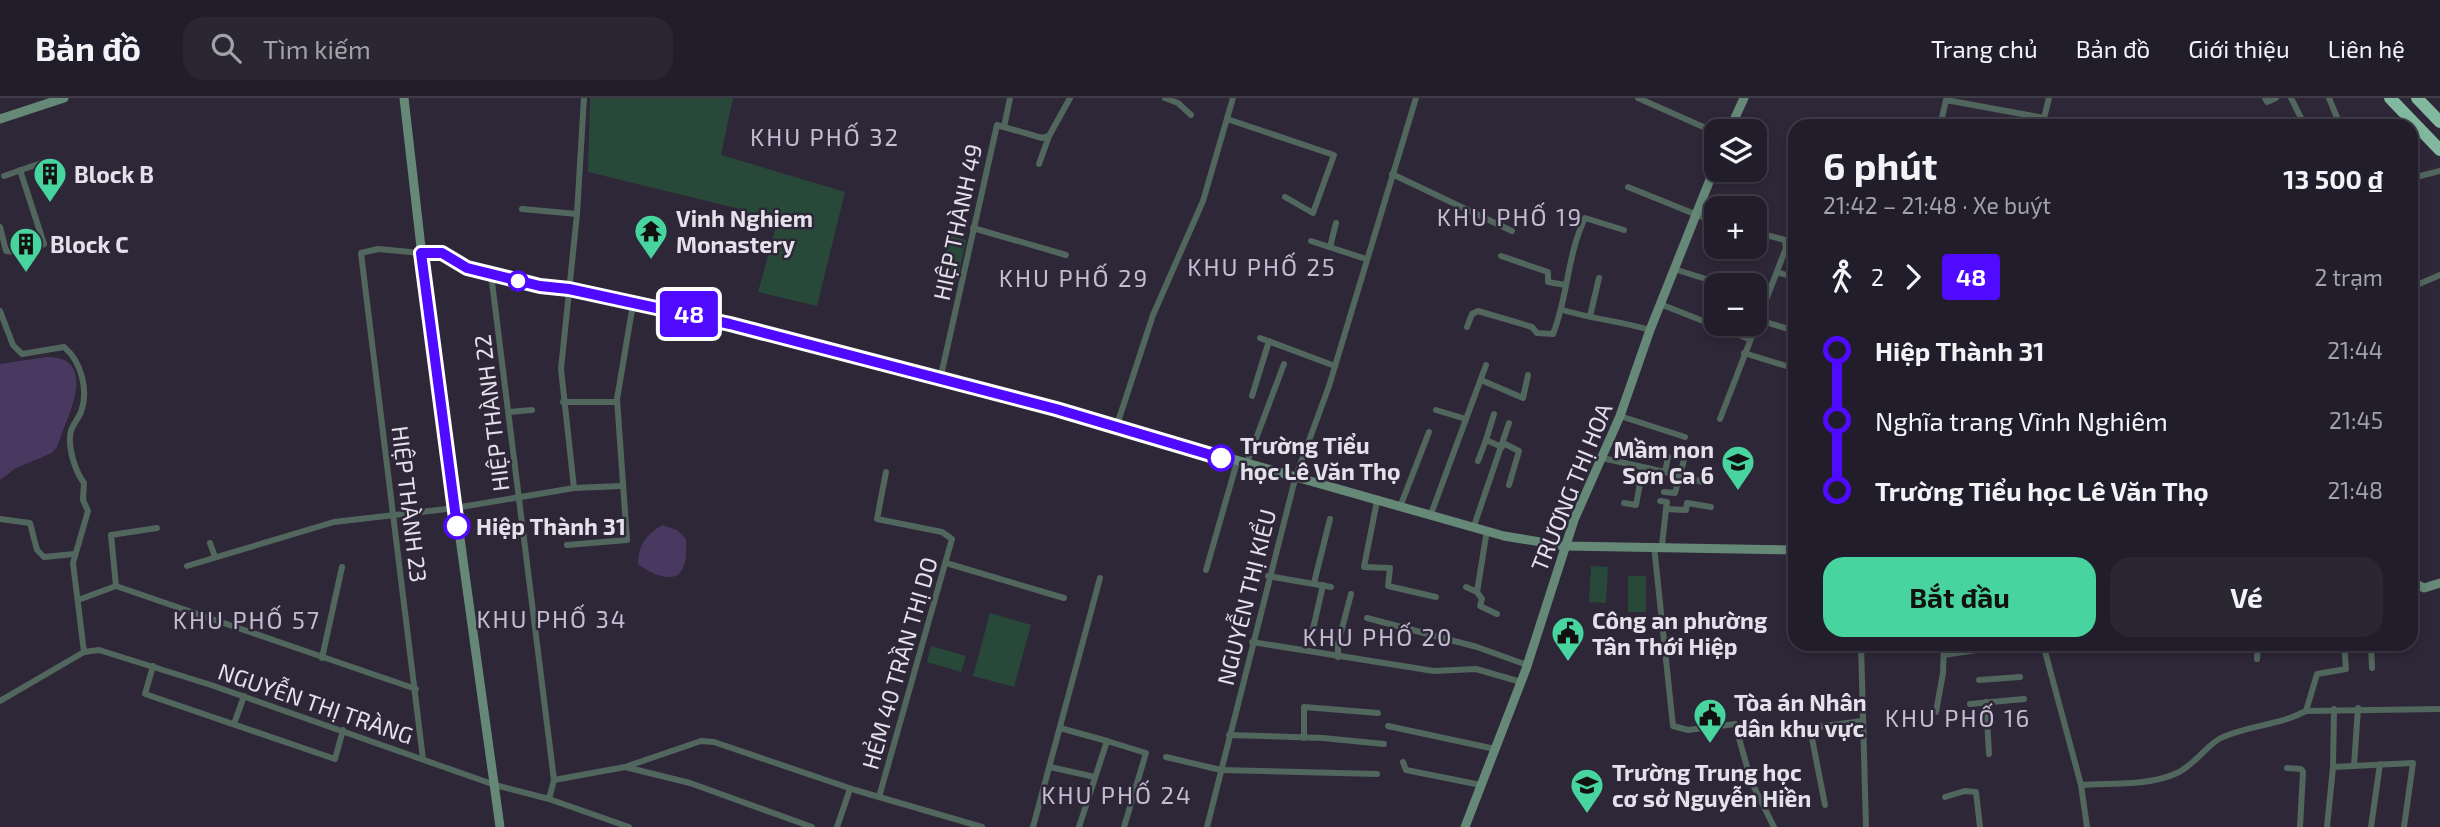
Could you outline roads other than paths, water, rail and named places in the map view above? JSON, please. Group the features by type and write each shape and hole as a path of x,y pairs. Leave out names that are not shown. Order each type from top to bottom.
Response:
{"highway":[{"path":"2390,98 2410,119"},
{"path":"2402,98 2440,139"},
{"path":"2417,98 2440,122"},
{"path":"2427,98 2440,112"},
{"path":"2418,127 2440,150"}],"street":[{"path":"0,119 64,98"},
{"path":"404,98 421,253 500,827"},
{"path":"574,488 561,369 578,214 584,98"},
{"path":"1004,127 1010,98"},
{"path":"1039,164 1049,136 1070,98"},
{"path":"1165,98 1178,103 1191,115"},
{"path":"1116,428 1153,315 1203,201 1233,98"},
{"name":"NGUYỄN THỊ KIỂU","path":"1207,827 1268,576 1295,479 1335,366 1416,98"},
{"path":"1638,98 1704,127"},
{"path":"1734,119 1744,98"},
{"path":"1942,119 1946,99 2044,118 2048,98"},
{"path":"2265,98 2267,102 2276,98"},
{"path":"2291,98 2302,119"},
{"path":"2329,98 2338,119"},
{"path":"1227,119 1334,155 1313,213 1285,197"},
{"name":"HIỆP THÀNH 49","path":"940,380 997,125 1042,138 1049,136"},
{"path":"0,166 2,176 44,162"},
{"path":"0,227 6,251 27,253 44,244 20,170"},
{"path":"2418,176 2440,171"},
{"path":"1392,174 1512,231"},
{"name":"TRƯƠNG THỊ HOA","path":"1465,827 1527,666 1565,546 1620,416 1650,330 1709,182"},
{"path":"1628,187 1704,219"},
{"path":"522,209 578,214"},
{"path":"1467,327 1472,314 1478,311 1532,327 1536,333 1553,334 1563,310 1566,285 1586,217 1623,230"},
{"path":"1330,247 1336,223"},
{"path":"974,228 1066,255"},
{"path":"1767,235 1785,240 1786,248 1767,297"},
{"path":"1311,241 1366,259"},
{"name":"HIỆP THÀNH 23","path":"421,253 377,249 361,253 423,759"},
{"path":"421,253 442,253 467,268 540,286 569,289 730,324 1487,530 1565,546 1788,550"},
{"path":"1501,256 1548,272 1548,282 1566,285"},
{"path":"1674,269 1704,278"},
{"path":"1777,272 1788,275"},
{"name":"HIỆP THÀNH 22","path":"491,274 554,780 549,799"},
{"path":"2418,284 2440,275"},
{"path":"1590,316 1599,278"},
{"path":"567,545 627,540 617,402 633,304"},
{"path":"1660,304 1749,339"},
{"path":"1563,310 1618,320 1650,330"},
{"path":"0,311 13,345 22,354 64,347 74,356 81,373 83,398 70,433 77,474 84,483 83,500 88,511 74,554 84,652 0,702"},
{"path":"1767,323 1788,329"},
{"path":"1720,419 1750,336"},
{"path":"1259,338 1335,366"},
{"path":"1252,396 1269,341"},
{"path":"1744,353 1788,367"},
{"path":"1206,570 1242,464 1284,364"},
{"path":"1431,514 1486,365"},
{"path":"1481,380 1523,398 1528,375"},
{"path":"563,402 617,402"},
{"path":"509,412 532,410"},
{"path":"1436,410 1466,419"},
{"path":"1478,461 1494,414"},
{"path":"1620,416 1685,437"},
{"path":"1474,526 1509,423"},
{"path":"1400,507 1429,432"},
{"path":"1486,440 1519,452 1509,485"},
{"path":"1665,472 1668,457"},
{"path":"1602,458 1703,482"},
{"path":"1664,492 1675,493 1684,460"},
{"path":"1624,503 1636,505 1643,467"},
{"name":"HẺM 40 TRẦN THỊ DO","path":"879,797 952,539 942,532 876,519 886,472"},
{"path":"187,566 334,522 519,499 574,488 621,486"},
{"path":"1377,501 1364,567 1390,568 1388,586 1436,597"},
{"path":"1660,501 1667,502 1658,546 1673,726 1688,730 1735,724 1751,781 1774,827"},
{"path":"1666,509 1686,510 1687,503 1711,507"},
{"path":"0,519 30,523 37,550 44,557 74,554"},
{"path":"1314,583 1331,519"},
{"path":"116,586 111,535 157,528"},
{"path":"1478,592 1487,530"},
{"path":"210,543 215,557"},
{"path":"946,564 1064,597"},
{"path":"322,658 342,567"},
{"path":"1268,576 1327,586 1313,629"},
{"path":"1034,827 1100,578"},
{"path":"2418,586 2424,588 2440,583"},
{"path":"78,600 116,586 416,689"},
{"path":"1466,587 1478,592 1482,599 1480,606 1497,614"},
{"path":"1338,657 1338,644 1351,594"},
{"path":"1367,618 1477,647 1527,666"},
{"path":"1252,642 1434,671 1476,669 1521,682"},
{"name":"NGUYỄN THỊ TRÀNG","path":"84,652 99,650 244,696 495,785 549,799 629,827"},
{"path":"1861,651 1866,827"},
{"path":"1936,712 1944,651"},
{"path":"1944,655 1969,651"},
{"path":"2045,651 2081,785 2087,827"},
{"path":"2258,651 2258,659"},
{"path":"2306,711 2317,674 2346,669 2345,651"},
{"path":"2371,651 2372,668"},
{"path":"153,667 145,694 335,759 343,730"},
{"path":"1979,680 2020,677"},
{"path":"234,724 244,696"},
{"path":"1970,704 2024,699"},
{"path":"1986,702 1989,754"},
{"path":"1304,738 1304,707 1378,713"},
{"path":"2081,785 2146,780 2177,774 2204,755 2219,738 2244,729 2288,720 2306,711 2358,708 2440,709"},
{"path":"2354,766 2358,708"},
{"path":"2327,827 2333,767 2334,709"},
{"path":"1825,805 1810,728 1861,722"},
{"path":"1388,726 1495,748"},
{"path":"1060,728 1146,753 1124,827"},
{"path":"1229,735 1384,744"},
{"path":"1079,827 1107,741"},
{"path":"554,780 625,766 694,743 714,742 850,789 982,827"},
{"path":"1166,757 1221,770 1377,774"},
{"path":"1403,762 1406,770 1481,785"},
{"path":"2333,767 2413,763 2404,827"},
{"path":"2371,827 2380,764"},
{"path":"625,766 690,783 812,827"},
{"path":"1049,767 1095,778"},
{"path":"2287,768 2303,772 2300,827"},
{"path":"837,827 850,789"},
{"path":"1945,797 1965,791 1976,792 1980,827"}],"place":[{"name":"Block B","path":"50,204"},
{"name":"Vinh Nghiem Monastery","path":"651,261"},
{"name":"Block C","path":"26,274"},
{"name":"Trường Tiểu học Lê Văn Thọ","path":"1221,458"},
{"name":"Mầm non Sơn Ca 6","path":"1738,492"},
{"name":"Hiệp Thành 31","path":"457,526"},
{"name":"Công an phường Tân Thới Hiệp","path":"1568,663"},
{"name":"Tòa án Nhân dân khu vực","path":"1710,745"},
{"name":"Trường Trung học cơ sở Nguyễn Hiền","path":"1587,815"}],"district":[{"name":"KHU PHỐ 32","path":"825,136"},
{"name":"KHU PHỐ 19","path":"1510,216"},
{"name":"KHU PHỐ 25","path":"1262,266"},
{"name":"KHU PHỐ 29","path":"1074,277"},
{"name":"KHU PHỐ 34","path":"552,618"},
{"name":"KHU PHỐ 57","path":"247,619"},
{"name":"KHU PHỐ 20","path":"1378,636"},
{"name":"KHU PHỐ 16","path":"1958,717"},
{"name":"KHU PHỐ 24","path":"1117,794"}]}
